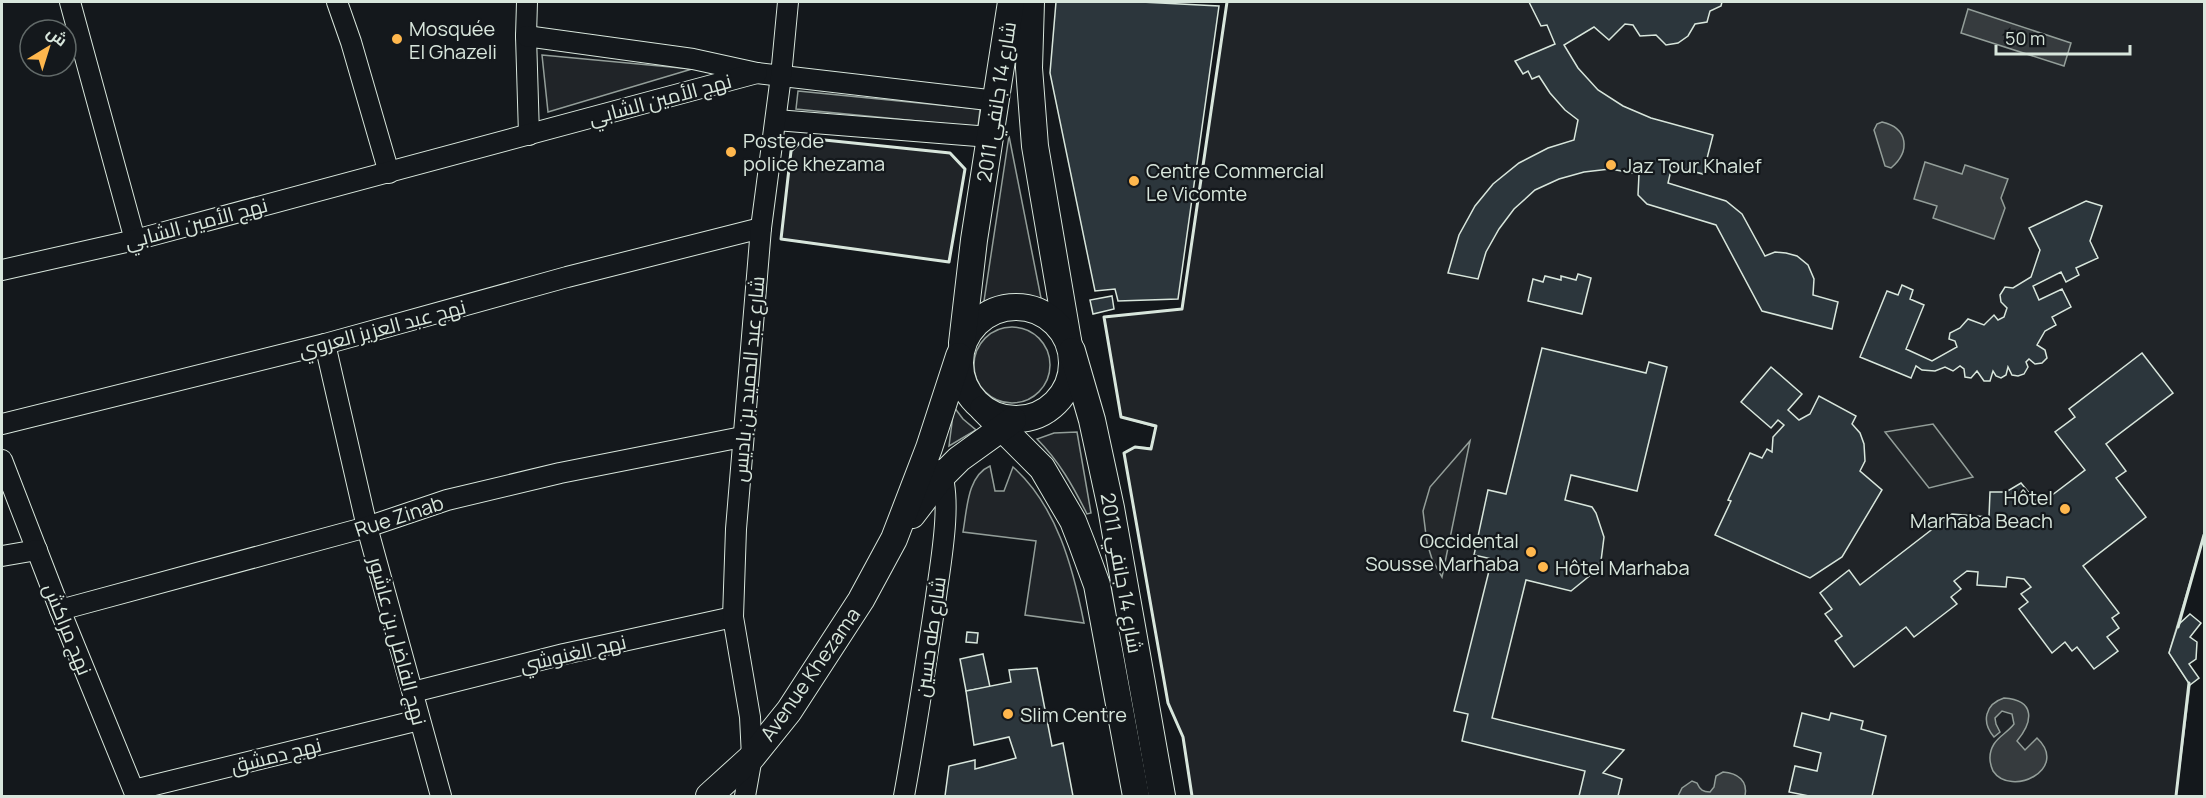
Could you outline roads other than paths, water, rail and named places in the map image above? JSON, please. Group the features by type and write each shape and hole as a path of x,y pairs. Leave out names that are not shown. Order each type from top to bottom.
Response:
{"main road":[{"name":"شارع 14 جانفي 2011","path":"961,351 974,240 1011,2"},
{"name":"شارع 14 جانفي 2011","path":"1031,2 1029,68 1033,135 1070,346 1092,420 1111,508 1162,796"},
{"path":"1023,306 1042,312 1057,324 1070,346 1072,370 1068,388 1056,403 1041,414 1008,423 983,409 972,399 964,386 960,371 961,351 971,328 985,315 1003,307 1023,306"},
{"name":"Avenue Khezama","path":"709,796 752,757 789,711 861,600 894,539 929,448 961,351"},
{"name":"شارع 14 جانفي 2011","path":"1008,423 1042,468 1073,521 1097,585 1136,796"},
{"name":"Avenue Khezama","path":"894,539 942,476 959,459 1008,423"}],"street":[{"path":"70,2 135,240"},
{"path":"337,2 389,173"},
{"path":"527,2 529,135"},
{"name":"شارع عبد الحميد بن باديس","path":"745,796 752,757 750,717 733,617 736,529 761,228 776,120 788,2"},
{"path":"526,36 693,59 757,73 997,101"},
{"name":"نهج الأمين الشابي","path":"2,270 135,240 757,73"},
{"path":"776,120 990,137"},
{"name":"نهج عبد العزيز العروي","path":"2,424 325,344 567,277 761,228"},
{"name":"نهج الفاضل بن عاشور","path":"325,344 367,528 441,796"},
{"name":"Rue Zinab","path":"60,610 367,528 447,500 560,473 742,436"},
{"path":"929,448 942,476"},
{"name":"نهج مراكش","path":"2,460 135,793"},
{"name":"شارع طه حسين","path":"904,796 926,672 941,561 945,512 942,476"},
{"path":"2,556 37,550"},
{"name":"نهج الغنوشي","path":"413,692 564,654 733,617"},
{"name":"نهج دمشق","path":"135,793 419,720"}],"place":[{"name":"Mosquée El Ghazeli","path":"397,39"},
{"name":"Poste de police khezama","path":"731,152"},
{"name":"Jaz Tour Khalef","path":"1611,165"},
{"name":"Centre Commercial Le Vicomte","path":"1134,181"},
{"name":"Hôtel Marhaba Beach","path":"2065,509"},
{"name":"Occidental Sousse Marhaba","path":"1531,552"},
{"name":"Hôtel Marhaba","path":"1543,567"},
{"name":"Slim Centre","path":"1008,714"}]}
